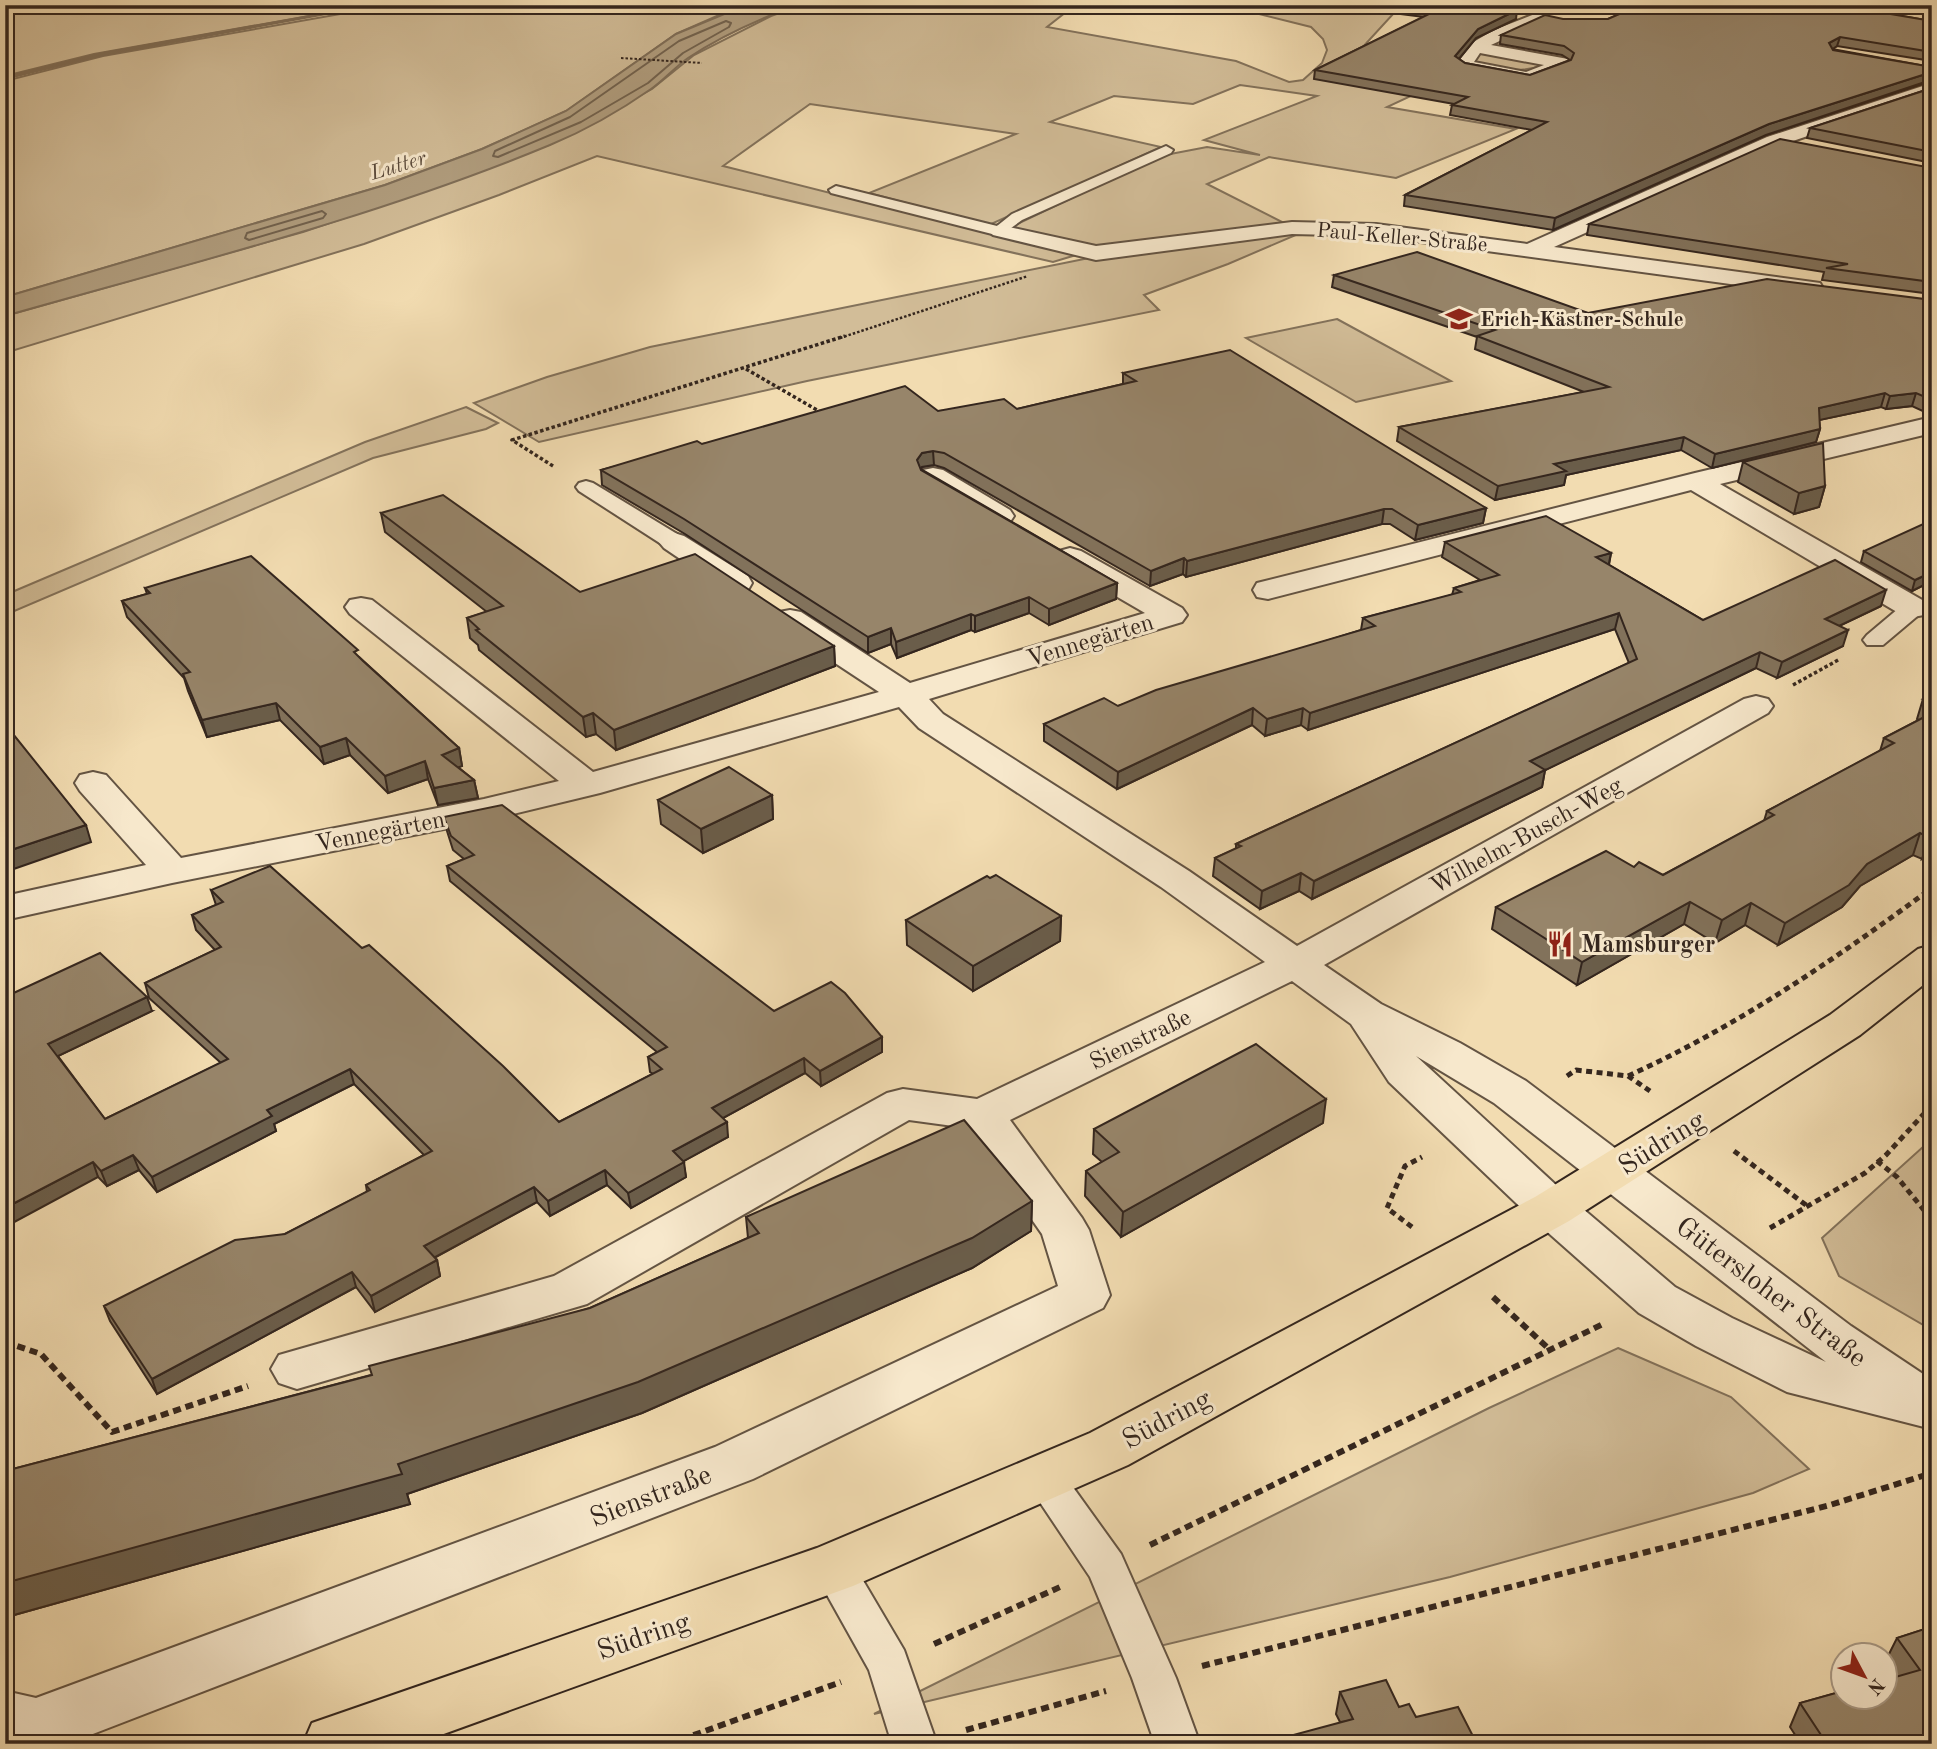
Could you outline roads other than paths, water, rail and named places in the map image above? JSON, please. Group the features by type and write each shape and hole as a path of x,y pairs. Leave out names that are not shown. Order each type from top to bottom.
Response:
{"main road":[{"name":"Südring","path":"334,1744 834,1568 1109,1449 1552,1209 1844,1025 1932,958"}],"street":[{"path":"1476,47 1563,63 1528,77 1464,65 1476,47 1500,33 1546,18 1505,11"},
{"path":"1530,250 1774,141 1932,88"},
{"path":"1774,141 1813,149"},
{"name":"Paul-Keller-Straße","path":"1000,231 1096,253 1292,228 1376,230 1827,290"},
{"path":"1268,590 1695,481 1925,431"},
{"name":"Vennegärten","path":"5,908 172,871 484,810 587,785 906,695 1171,615 933,476"},
{"path":"1695,481 1913,608"},
{"path":"1480,506 1514,527"},
{"path":"674,542 906,695 932,722 1175,879 1366,1014 1445,1053 1510,1092 1615,1171"},
{"path":"361,607 587,785"},
{"name":"Wilhelm-Busch-Weg","path":"1297,963 1756,706"},
{"path":"93,783 172,871"},
{"name":"Sienstraße","path":"5,1720 36,1727 734,1463 1085,1295 1065,1230 982,1115 1297,963"},
{"path":"1366,1014 1404,1072 1552,1209"},
{"path":"297,1369 569,1291 903,1104 982,1115"},
{"name":"Gütersloher Straße","path":"1615,1171 1833,1340 1932,1409"},
{"name":"Gütersloher Straße","path":"1552,1209 1657,1300 1714,1332 1805,1377 1932,1409"}],"lane":[{"path":"1000,231 1017,217 1166,150"},
{"name":"Paul-Keller-Straße","path":"836,190 1000,231"},
{"path":"586,487 674,542"},
{"path":"1875,640 1913,608"},
{"path":"1043,1477 1106,1567 1154,1678 1178,1744"},
{"path":"834,1568 889,1664 915,1744"}],"water":[{"path":"746,5 797,5 714,42 688,58 627,105 550,145 484,171 348,217 5,316 5,297 385,185 482,149 566,111 676,34"}],"waterway":[{"path":"5,78 103,54 378,5"}],"place":[{"name":"Erich-Kästner-Schule","path":"1459,319"},
{"name":"Mamsburger","path":"1560,944"}],"water label":[{"name":"Lutter","path":"398,165"}]}
